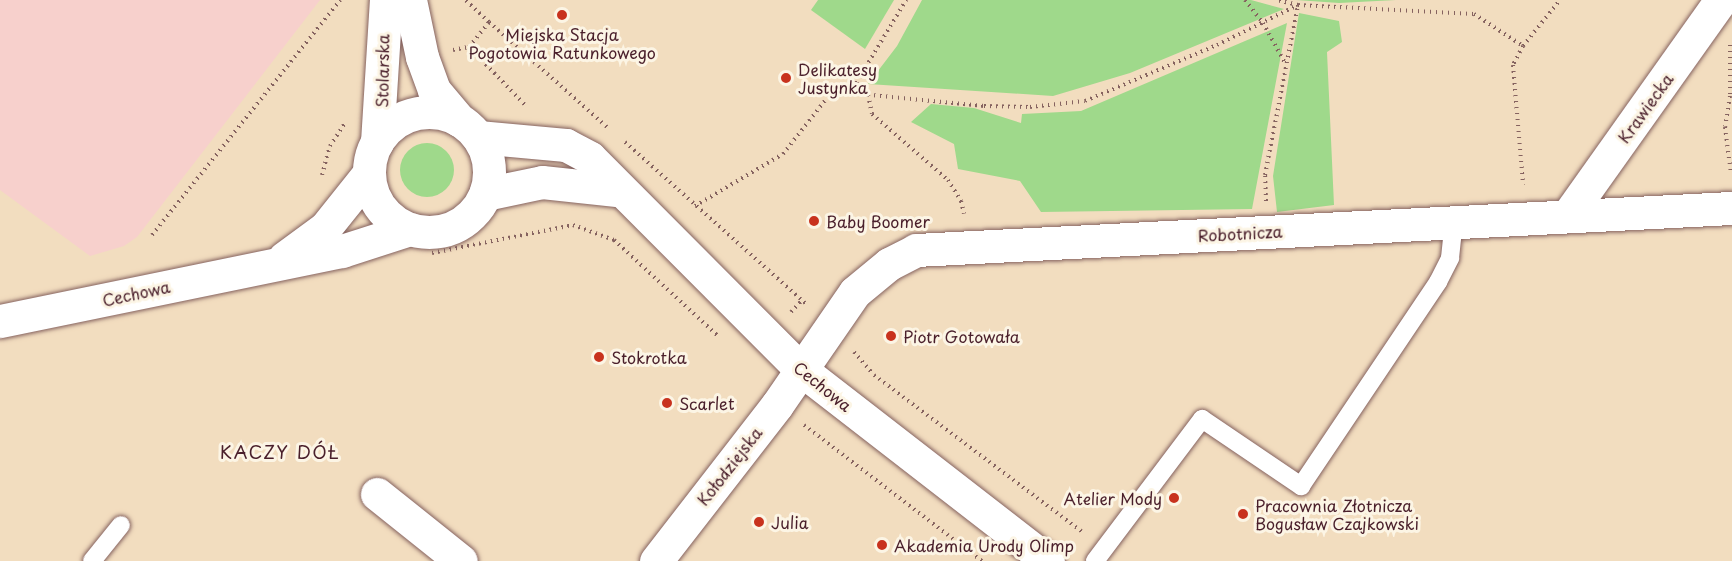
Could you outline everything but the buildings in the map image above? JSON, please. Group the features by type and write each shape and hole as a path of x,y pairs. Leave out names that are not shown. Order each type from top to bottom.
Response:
{"street":[{"name":"Stolarska","path":"378,142 386,0"},
{"name":"Stolarska","path":"410,0 422,57 434,90 469,129"},
{"name":"Krawiecka","path":"1568,215 1715,10"},
{"path":"438,113 469,129 487,155 489,175 485,194 470,216 446,230 416,242 381,208 372,192 369,173 378,142 393,124 415,114 438,113"},
{"name":"Cechowa","path":"469,129 566,145 590,158 617,190 799,369 1048,561"},
{"name":"Cechowa","path":"272,266 325,228 369,173"},
{"path":"485,194 542,182 617,190"},
{"name":"Robotnicza","path":"799,369 855,292 889,264 916,250 969,244 1732,207"},
{"name":"Cechowa","path":"0,321 342,251 416,242"},
{"name":"Kołodziejska","path":"656,561 777,405 799,369"},
{"path":"377,494 461,561"}],"lane":[{"path":"1100,555 1202,419 1301,486 1419,314 1450,258 1454,222"},
{"path":"92,561 121,525"}],"path":[{"path":"152,235 340,0"},
{"path":"465,0 612,131"},
{"path":"850,93 906,0"},
{"path":"1245,0 1263,23 1285,63"},
{"path":"1276,0 1298,5 1474,14 1523,46"},
{"path":"1523,189 1513,65 1523,46 1560,0"},
{"path":"695,206 783,154 838,84 850,93 984,106 1030,107 1085,101 1263,23 1298,5"},
{"path":"1267,204 1265,175 1298,5"},
{"path":"1715,10 1729,40 1730,96 1725,127 1732,176"},
{"path":"489,22 469,47 533,113"},
{"path":"868,95 873,114 948,180 961,201 969,244"},
{"path":"319,182 339,129 352,117"},
{"path":"621,139 831,325 874,375 1100,555"},
{"path":"416,242 573,225 614,240 700,324 728,344"},
{"path":"777,405 982,561"}],"shaded area":[{"path":"0,0 320,0 137,237 124,246 90,256 0,190"}],"green space":[{"path":"818,0 894,0 865,49 811,10"},
{"path":"922,0 1251,0 1284,9 1130,73 1053,96 868,84 897,46"},
{"path":"1296,0 1396,0 1339,3"},
{"path":"1299,13 1339,21 1342,42 1327,52 1334,205 1277,212 1273,176"},
{"path":"1287,23 1252,209 1041,212 1020,181 958,169 954,144 911,122 931,104 974,108 1021,123 1022,114 1081,111"},
{"path":"422,143 432,143 442,147 450,155 454,170 450,185 442,193 432,197 422,197 412,193 404,185 400,175 400,165 404,155 412,147"}],"place":[{"name":"Miejska Stacja Pogotowia Ratunkowego","path":"562,15"},
{"name":"Delikatesy Justynka","path":"786,78"},
{"name":"Baby Boomer","path":"814,221"},
{"name":"Piotr Gotowała","path":"891,336"},
{"name":"Stokrotka","path":"599,357"},
{"name":"Scarlet","path":"667,403"},
{"name":"Atelier Mody","path":"1174,498"},
{"name":"Pracownia Złotnicza Bogusław Czajkowski","path":"1243,514"},
{"name":"Julia","path":"759,522"},
{"name":"Akademia Urody Olimp","path":"882,545"}],"district":[{"name":"KACZY DÓŁ","path":"280,452"}]}
